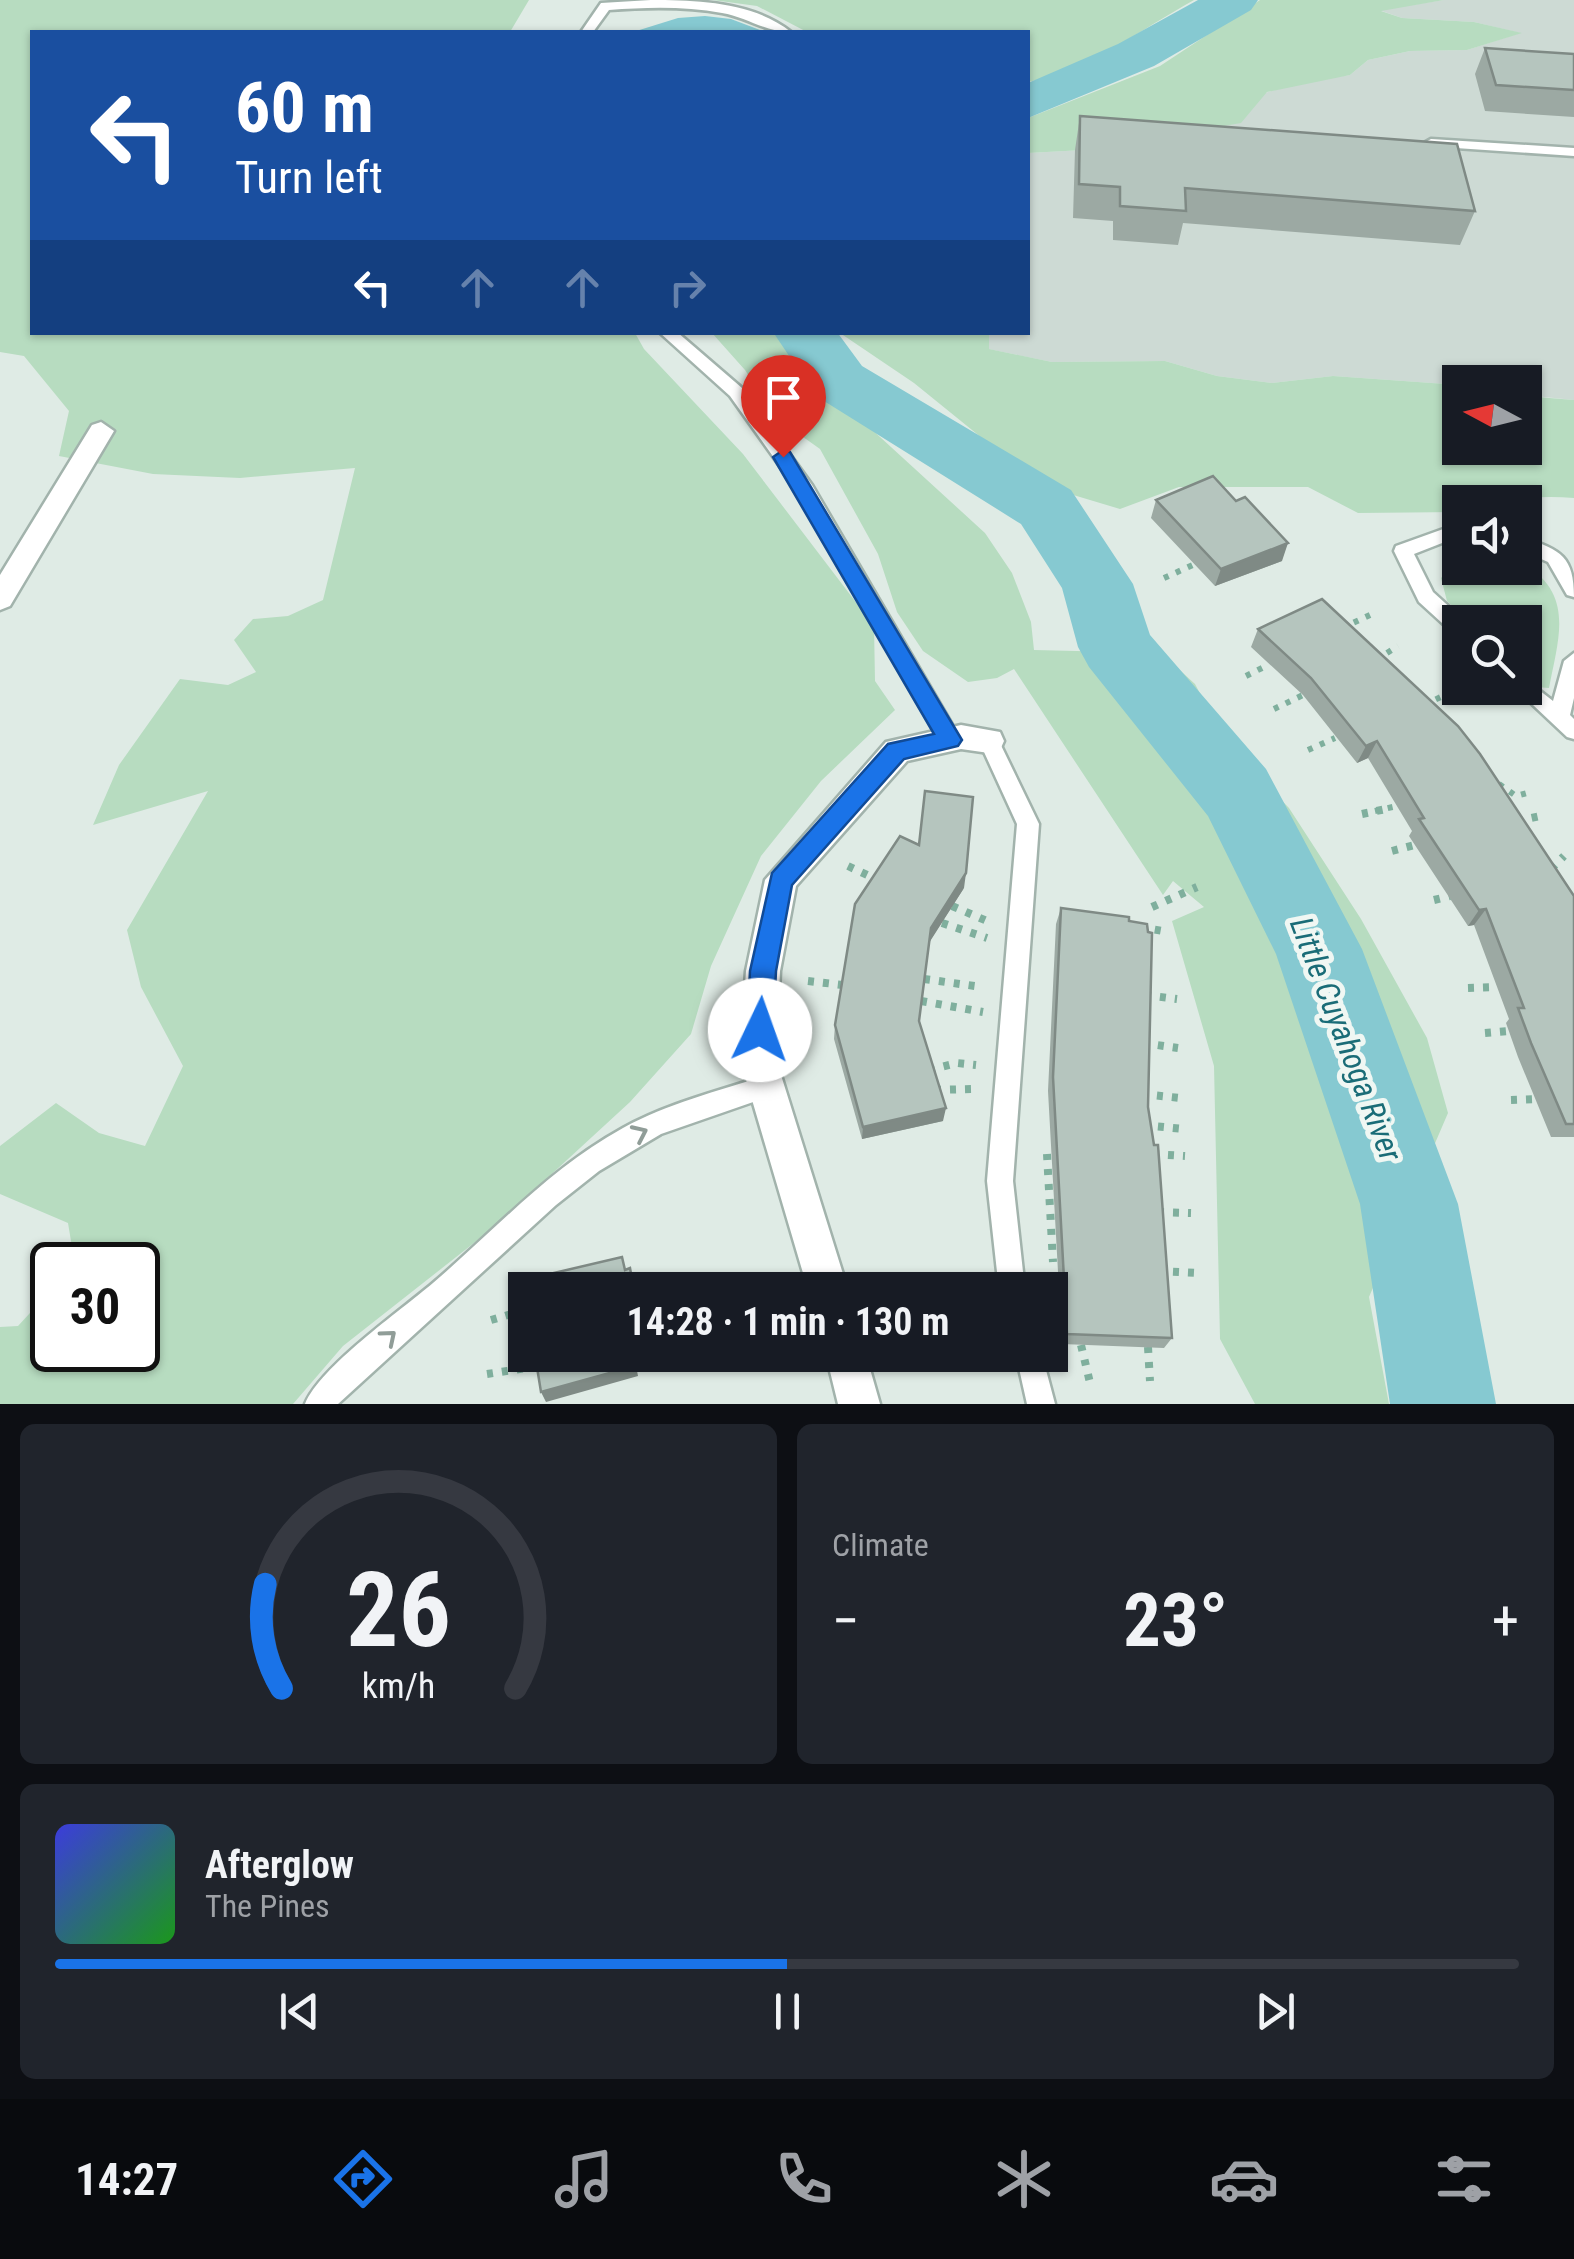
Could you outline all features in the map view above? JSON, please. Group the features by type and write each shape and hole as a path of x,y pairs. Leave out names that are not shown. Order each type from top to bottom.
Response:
{"street":[{"path":"0,598 101,431"},
{"path":"823,1272 758,1059 763,971 781,880 897,751 950,740 990,740"},
{"path":"851,1372 859,1404"}],"lane":[{"path":"588,30 605,6 644,4 732,10 761,17 782,30"},
{"path":"1406,142 1574,152"},
{"path":"670,335 736,392 806,489 950,740"},
{"path":"1442,536 1404,551 1426,597 1442,612"},
{"path":"1542,552 1555,557 1574,590"},
{"path":"1566,724 1574,662"},
{"path":"1542,702 1566,724"},
{"path":"990,740 1028,824 1000,1180 1010,1272"},
{"path":"319,1404 346,1373 466,1271 524,1214 604,1152 640,1131 766,1086"},
{"path":"1033,1372 1041,1404"}],"path":[{"path":"1164,578 1195,564"},
{"path":"1328,621 1336,630 1370,616"},
{"path":"1374,662 1398,646"},
{"path":"1246,676 1268,665"},
{"path":"1274,709 1303,696"},
{"path":"1414,710 1442,696"},
{"path":"1308,750 1335,738"},
{"path":"1490,778 1509,793 1528,793"},
{"path":"1362,814 1397,806"},
{"path":"1508,822 1540,816"},
{"path":"1392,851 1415,844"},
{"path":"1549,886 1552,865 1564,856"},
{"path":"848,866 879,881"},
{"path":"1152,907 1197,887"},
{"path":"1434,900 1450,896"},
{"path":"952,906 991,921"},
{"path":"942,922 967,935 989,938"},
{"path":"1132,926 1163,931"},
{"path":"924,979 986,987"},
{"path":"808,981 843,985"},
{"path":"1468,988 1498,987"},
{"path":"1146,995 1177,999"},
{"path":"921,1001 984,1012"},
{"path":"1485,1033 1508,1031"},
{"path":"1132,1041 1178,1048"},
{"path":"928,1070 957,1063 980,1066"},
{"path":"934,1090 978,1089"},
{"path":"1140,1094 1180,1098"},
{"path":"1511,1100 1538,1099"},
{"path":"1129,1123 1182,1129"},
{"path":"1047,1154 1053,1262"},
{"path":"1146,1154 1185,1156"},
{"path":"1156,1212 1191,1213"},
{"path":"1147,1270 1196,1273"},
{"path":"491,1320 508,1315"},
{"path":"1082,1346 1092,1387"},
{"path":"1148,1347 1150,1381"},
{"path":"487,1374 508,1371"}],"shaded area":[{"path":"1444,0 1574,0 1574,400 1542,397 1542,365 1442,365 1442,384 1333,376 1272,383 1217,376 1165,361 1052,362 988,349 989,335 1030,335 1030,153 1084,150 1297,83 1350,75 1368,60 1410,51 1467,50 1520,33 1474,22 1402,18 1379,10"}],"green space":[{"path":"0,0 529,0 511,30 30,30 30,335 636,335 644,349 743,454 874,626 875,681 895,710 821,781 761,856 711,966 691,1034 630,1102 493,1228 343,1346 293,1404 0,1404 0,1327 18,1326 30,1313 30,1372 160,1372 160,1242 71,1242 68,1223 0,1194 0,1146 56,1103 99,1133 145,1146 183,1066 141,987 127,930 208,791 93,825 119,765 180,679 228,685 256,672 234,640 253,619 288,616 323,600 355,468 240,478 153,474 59,456 69,411 24,356 0,352"},
{"path":"713,0 1194,0 1093,59 1030,81 1030,30 803,30 757,6"},
{"path":"1260,0 1444,0 1381,11 1402,18 1474,22 1522,33 1467,50 1410,51 1368,60 1350,75 1267,92 1241,123 1084,150 1030,153 1030,117 1160,66"},
{"path":"714,335 784,335 821,383 985,533 1012,573 1031,622 1034,650 1161,653 1195,684 1226,743 1289,808 1361,919 1427,1038 1448,1113 1369,1297 1389,1404 1255,1404 1220,1339 1214,1066 1172,921 1204,907 1173,881 1163,895 1014,669 997,678 968,682 923,651 897,612 878,554 820,449 775,417 745,370"},
{"path":"843,335 989,335 989,349 1052,362 1165,361 1217,376 1272,383 1333,376 1442,384 1442,465 1542,465 1542,397 1574,400 1574,498 1542,497 1542,485 1442,485 1442,512 1358,513 1308,487 1179,487 1120,509 1040,485 914,383"},
{"path":"1542,577 1557,604 1559,618 1549,688 1542,687 1542,605 1451,605 1443,585 1542,585"}],"water":[{"path":"678,18 731,19 760,30 639,30"}],"building":[{"path":"1485,48 1574,54 1574,90 1496,85"},
{"path":"1080,116 1457,144 1475,211 1185,188 1186,211 1120,206 1120,187 1079,184"},
{"path":"1213,476 1236,501 1245,497 1288,543 1221,569 1156,500"},
{"path":"1322,599 1458,726 1574,896 1574,1124 1566,1124 1531,1043 1518,1008 1524,1008 1486,909 1479,910 1419,819 1424,818 1377,741 1366,746 1311,678 1258,629"},
{"path":"925,791 973,797 966,873 931,928 919,1021 946,1108 863,1127 835,1025 855,904 900,836 919,845"},
{"path":"1061,908 1129,917 1129,921 1147,924 1148,932 1152,933 1148,1107 1154,1145 1158,1145 1172,1338 1068,1334 1068,1272 1064,1272 1053,1077"},
{"path":"622,1257 625,1270 630,1268 631,1272 558,1272"},
{"path":"538,1372 613,1372 541,1392"}],"waterway":[{"name":"Little Cuyahoga River","path":"1030,101 1136,55 1234,0"},
{"name":"Little Cuyahoga River","path":"806,335 839,381 1046,507 1097,584 1116,647 1237,793 1318,949 1409,1204 1443,1404"}],"route":[{"path":"760,1030 763,971 781,880 845,804 897,751 950,740 806,489 783,457"}]}
